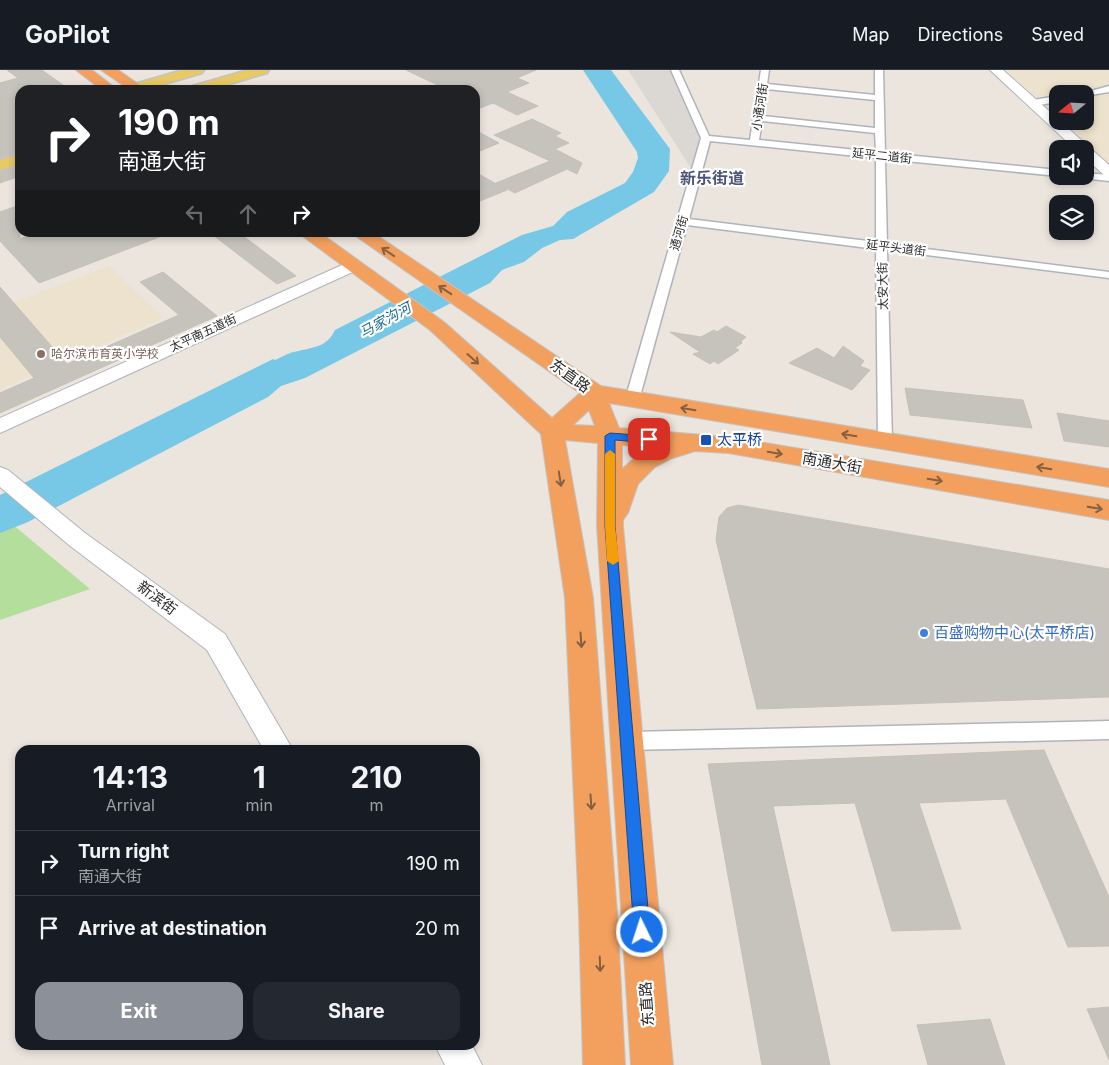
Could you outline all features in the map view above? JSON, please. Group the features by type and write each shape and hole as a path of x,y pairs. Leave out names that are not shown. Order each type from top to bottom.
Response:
{"highway":[{"path":"83,70 104,85"},
{"path":"108,70 132,85"},
{"path":"313,237 437,326 552,431 578,598 598,913 604,1065"},
{"name":"东直路","path":"366,237 594,392 610,436 610,526 652,1065"},
{"path":"552,431 594,392"},
{"name":"南通大街","path":"594,392 632,400 1109,478"},
{"name":"南通大街","path":"552,431 728,445 1109,510"},
{"path":"610,526 628,480 643,463 662,452 683,446 728,445"}],"main road":[{"path":"151,85 198,70"},
{"path":"190,85 221,70"},
{"path":"194,85 243,70"},
{"path":"197,85 262,70"},
{"path":"0,156 15,152"},
{"path":"0,165 15,160"}],"street":[{"path":"675,70 706,138"},
{"name":"小通河街","path":"754,143 765,70"},
{"name":"太安大街","path":"879,70 886,441"},
{"path":"996,70 1073,140"},
{"path":"764,86 880,98"},
{"path":"1094,92 1109,89"},
{"path":"1033,103 1049,100"},
{"path":"758,118 880,130"},
{"name":"延平二道街","path":"706,138 1049,172"},
{"name":"通河街","path":"632,400 706,138"},
{"path":"1094,159 1109,172"},
{"path":"1094,177 1109,178"},
{"name":"延平头道街","path":"683,221 1109,275"},
{"name":"太平南五道街","path":"0,426 351,266"},
{"name":"新滨街","path":"0,475 77,539 216,642 276,745"},
{"path":"628,742 1108,733"},
{"path":"456,1050 464,1065"}],"shaded area":[{"path":"628,70 675,70 706,138 696,176"},
{"path":"1007,70 1109,70 1109,164 1094,150 1094,140 1083,140 1073,130 1094,130 1094,85 1049,85 1049,109"},
{"name":"哈尔滨市育英小学校","path":"109,266 163,318 0,389 0,308"}],"green space":[{"path":"0,514 90,589 0,620"}],"water":[{"name":"马家沟河","path":"583,70 611,70 670,149 669,171 654,192 573,239 560,240 542,248 524,262 502,270 490,283 305,378 281,386 268,397 28,522 0,533 0,495 273,359 275,360 291,353 323,344 335,330 522,235 553,226 567,212 625,183 633,172 638,158 637,152"}],"building":[{"path":"7,70 42,70 63,85 15,85 15,154 0,158 0,83 18,78"},
{"path":"406,70 536,70 517,78 529,83 507,92 538,106 517,115 493,103 480,108 480,85 438,85"},
{"path":"532,119 561,133 555,136 569,143 555,149 582,163 577,174 567,169 515,193 496,183 550,161 494,135"},
{"path":"480,133 499,143 480,151"},
{"path":"15,168 15,178 0,183 0,172"},
{"path":"480,175 507,190 480,201"},
{"path":"15,207 15,237 20,237 20,239 25,237 159,237 39,283 0,241 0,212"},
{"path":"216,237 245,237 296,276 277,284"},
{"path":"163,272 217,316 0,413 0,393 34,378 0,337 0,287 67,364 179,315 140,282"},
{"path":"726,326 746,337 735,348 739,350 718,364 714,361 710,364 693,354 700,352 670,332 701,337 714,330 717,332"},
{"path":"843,346 864,361 860,366 870,370 852,390 789,363 817,348 834,358"},
{"path":"905,388 1023,400 1032,428 910,415"},
{"path":"1057,413 1109,421 1109,447 1064,441"},
{"name":"百盛购物中心(太平桥店)","path":"738,505 1109,569 1109,697 757,709 716,540 719,517 727,508"},
{"path":"1044,750 1109,897 1109,946 1068,947 1006,799 919,803 961,929 892,931 855,803 773,806 830,1065 762,1065 708,764"},
{"path":"1109,1007 1109,1060 1087,1009"},
{"path":"990,1019 1005,1065 928,1065 917,1025"}],"slow traffic":[{"path":"610,454 610,526 613,561"}],"place":[{"name":"哈尔滨市育英小学校","path":"41,354"},
{"name":"太平桥","path":"706,440"},
{"name":"百盛购物中心(太平桥店)","path":"924,633"}],"district":[{"name":"新乐街道","path":"712,178"}],"route":[{"path":"642,932 610,526 610,436 649,439"}]}
